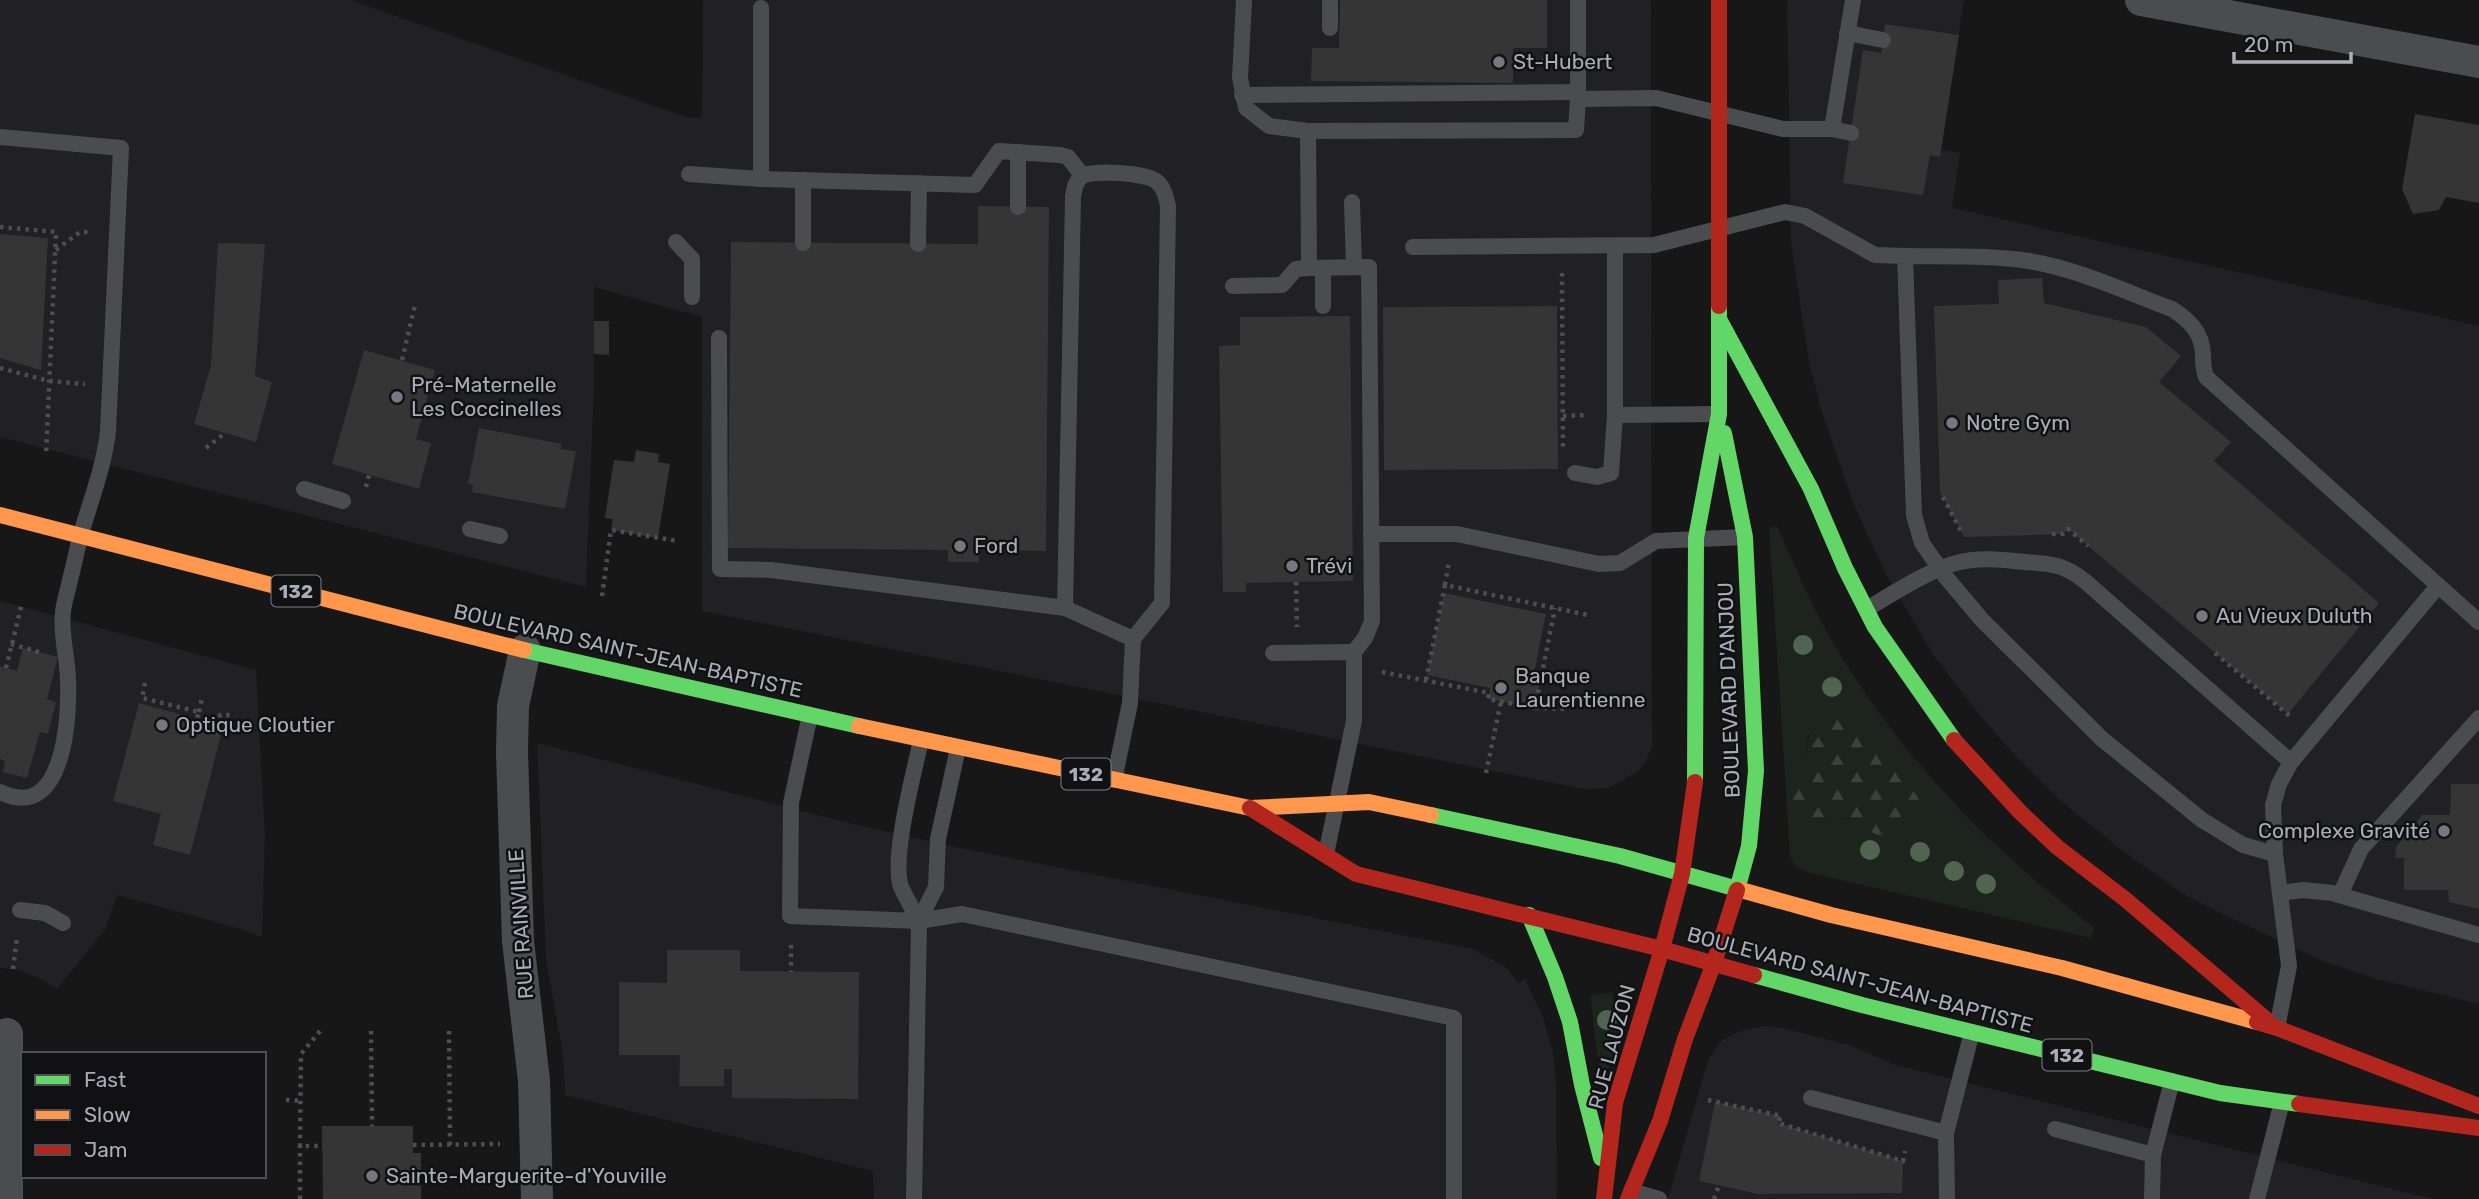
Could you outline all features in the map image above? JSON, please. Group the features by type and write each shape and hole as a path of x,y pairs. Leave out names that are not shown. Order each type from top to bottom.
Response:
{"main road":[{"name":"BOULEVARD D'ANJOU","path":"1662,949 1682,874 1695,796 1698,725 1696,538 1719,414 1719,0"},
{"path":"1719,320 1811,489 1845,568 1867,609 1894,657 1955,741 2020,812 2057,847 2125,899 2277,1028"},
{"name":"BOULEVARD D'ANJOU","path":"1714,963 1749,846 1756,771 1745,537 1719,414"},
{"name":"BOULEVARD SAINT-JEAN-BAPTISTE","path":"0,514 525,650 958,748 1250,808 1369,803 1620,856 1831,915 2062,968 2277,1028 2479,1106"},
{"name":"BOULEVARD SAINT-JEAN-BAPTISTE","path":"1250,808 1356,874 1530,915 1862,1005 2220,1093 2479,1128"},
{"path":"1530,915 1570,1022 1582,1085 1606,1179"},
{"name":"RUE LAUZON","path":"1604,1199 1615,1103 1662,949"},
{"path":"1630,1195 1661,1121 1685,1039 1714,963"}],"street":[{"path":"2141,0 2479,62"},
{"name":"RUE RAINVILLE","path":"525,650 513,706 512,752 518,941 534,1081 537,1199"},
{"path":"7,1034 7,1199"}],"lane":[{"path":"1244,0 1240,78 1246,108 1269,126 1308,131 1576,130 1578,0"},
{"path":"1330,28 1331,0"},
{"path":"1832,129 1853,0"},
{"path":"761,8 761,179"},
{"path":"1847,33 1883,40"},
{"path":"1242,95 1578,95 1656,98 1783,129 1832,129 1851,133"},
{"path":"1308,131 1316,268 1323,306"},
{"path":"0,137 121,148 108,431 102,469 81,535 63,613 68,682 63,748 58,767 47,786 36,794 23,798 10,797 0,792"},
{"path":"689,174 761,179 975,185 999,151 1068,157 1082,175"},
{"path":"1018,152 1018,207"},
{"path":"1065,608 1073,197 1076,183 1082,175 1144,175 1158,182 1168,206 1161,603 1133,639 1130,703 1114,780"},
{"path":"803,180 803,243"},
{"path":"918,244 919,183"},
{"path":"1352,202 1354,267"},
{"path":"1413,247 1615,247 1654,244 1785,212 1805,216 1875,255 1992,257 2061,268 2172,309 2187,318 2197,331 2202,345 2202,366 2206,377 2479,622"},
{"path":"676,242 692,259 692,297"},
{"path":"1575,473 1597,477 1611,472 1615,415 1615,247"},
{"path":"1905,256 1914,515 1922,542 1940,569 1982,620 2102,738 2202,820 2243,845 2275,854"},
{"path":"1233,286 1282,285 1296,269 1369,267 1373,621 1354,653 1354,722 1325,854"},
{"path":"719,338 720,569 771,570 1065,608 1133,639"},
{"path":"1615,415 1719,414"},
{"path":"304,489 343,500"},
{"path":"470,528 500,536"},
{"path":"1371,534 1457,534 1599,564 1619,562 1657,541 1745,537"},
{"path":"1867,609 1940,569 1959,562 1988,559 2061,565 2073,571 2291,762"},
{"path":"2277,1028 2289,966 2275,854 2273,805 2279,784 2291,762 2438,586"},
{"path":"1273,653 1354,653"},
{"path":"810,715 791,803 790,916 919,921 962,914 1454,1018 1454,1199"},
{"path":"2340,895 2361,849 2479,718"},
{"path":"919,921 900,884 900,853 921,740"},
{"path":"914,1199 919,921 936,887 938,839 958,748"},
{"path":"2280,892 2310,890 2340,895 2479,935"},
{"path":"20,910 45,914 63,923"},
{"path":"1947,1199 1946,1133 1972,1032"},
{"path":"2152,1199 2153,1155 2172,1081"},
{"path":"1811,1098 1946,1133"},
{"path":"2257,1199 2282,1102"},
{"path":"2055,1129 2153,1155"},
{"path":"1630,1195 1659,1199"}],"path":[{"path":"1512,61 1522,61"},
{"path":"0,227 56,232 46,455"},
{"path":"55,251 79,232"},
{"path":"1562,247 1560,385 1563,451"},
{"path":"402,360 415,305"},
{"path":"0,368 49,381"},
{"path":"206,448 225,433"},
{"path":"602,596 611,530 678,541"},
{"path":"1426,681 1450,554"},
{"path":"1296,582 1297,653"},
{"path":"1445,585 1588,615"},
{"path":"6,668 22,603"},
{"path":"1535,708 1555,608"},
{"path":"1382,672 1489,693 1488,699 1535,708 1567,709"},
{"path":"145,683 142,698 167,707 198,712"},
{"path":"194,728 202,698"},
{"path":"1486,773 1501,701"},
{"path":"216,734 220,715 231,715"},
{"path":"13,969 16,941"},
{"path":"300,1199 301,1054 320,1031"},
{"path":"371,1031 372,1126"},
{"path":"449,1031 450,1144"},
{"path":"1705,1099 1780,1116 1778,1123 1903,1161"},
{"path":"286,1100 300,1101"},
{"path":"413,1145 502,1144"},
{"path":"300,1146 323,1146"},
{"path":"1714,1199 1719,1185"}],"shaded area":[{"path":"0,0 350,0 686,117 702,118 703,0 1651,0 1652,746 1646,761 1637,772 1608,788 1583,789 702,611 702,317 594,287 594,388 586,587 0,437"},
{"path":"1787,0 1964,0 1941,149 1960,153 1952,208 2479,326 2479,1004 2377,979 2328,963 2180,892 2120,849 2062,802 2013,753 1934,656 1885,573 1852,500 1821,409 1809,362 1791,243"},
{"path":"0,601 256,670 265,835 262,937 117,895 105,930 57,989 18,970 0,968"},
{"path":"537,743 845,822 955,847 1473,949 1507,968 1518,983 1525,979 1543,1017 1553,1051 1556,1081 1557,1199 874,1199 873,1171 565,1095 563,1055 546,960"},
{"path":"1762,1026 1783,1028 1852,1046 1895,1065 2433,1199 1668,1199 1708,1060 1721,1041 1741,1031"}],"green space":[{"path":"1777,526 1827,632 1889,725 1919,763 1984,834 2056,898 2094,927 2091,938 1806,872 1795,866 1790,856 1769,528","holes":["1808,734 1900,776 1919,798 1873,833 1862,820 1826,817 1807,822 1791,797 1802,775"]},
{"path":"1834,714 1858,722 1874,735 1922,805 1909,825 1891,839 1873,833 1862,820 1826,817 1807,822 1793,815 1791,797 1801,778 1814,715"},
{"path":"1612,993 1617,1013 1622,1020 1606,1077 1600,1076 1590,995"}],"building":[{"path":"1340,0 1547,0 1547,48 1513,48 1513,83 1311,81 1312,48 1339,48"},
{"path":"1885,24 1959,35 1940,157 1930,155 1923,195 1843,183 1863,50 1881,53"},
{"path":"2415,114 2479,125 2479,203 2446,197 2439,210 2413,214 2402,189"},
{"path":"978,206 1049,207 1046,551 979,550 979,562 948,562 948,550 728,548 731,242 978,244"},
{"path":"0,234 48,238 41,370 0,358"},
{"path":"218,243 265,244 255,376 272,382 256,442 194,424 211,365"},
{"path":"2042,278 2044,303 2146,327 2181,356 2159,382 2231,442 2214,461 2379,603 2288,714 2068,529 2063,534 1964,537 1940,492 1934,306 1999,304 1998,280"},
{"path":"1557,306 1558,469 1384,470 1383,307"},
{"path":"1350,316 1353,581 1246,583 1246,592 1223,592 1219,346 1240,345 1240,317"},
{"path":"594,321 609,321 609,355 594,354"},
{"path":"364,350 435,370 416,439 431,443 419,489 332,464"},
{"path":"479,428 562,444 560,449 576,451 565,509 472,492 473,485 468,484"},
{"path":"636,450 659,454 658,462 670,464 658,538 611,530 613,519 605,518 614,460 634,462"},
{"path":"1444,593 1546,614 1534,673 1541,675 1535,708 1488,699 1490,688 1427,675"},
{"path":"23,648 58,657 47,699 56,702 48,734 40,732 27,778 3,772 5,761 0,759 0,666 17,671"},
{"path":"139,703 187,716 185,725 221,735 190,855 153,845 161,814 113,801"},
{"name":"Complexe Gravité","path":"2451,784 2479,784 2479,909 2449,902 2448,890 2404,890 2404,858 2395,858 2396,847 2422,815 2450,815"},
{"path":"667,950 740,950 740,971 859,972 858,1099 732,1098 732,1069 724,1069 724,1086 679,1086 680,1055 619,1055 619,982 667,983"},
{"path":"1715,1102 1781,1116 1778,1123 1903,1161 1902,1193 1759,1194 1699,1181"},
{"name":"Sainte-Marguerite-d'Youville","path":"322,1126 413,1126 413,1153 421,1153 421,1199 323,1199"}],"traffic: fast":[{"path":"1695,782 1696,538 1719,414 1719,306"},
{"path":"1719,319 1811,489 1845,568 1875,627 1954,740"},
{"path":"1724,433 1745,537 1756,771 1749,846 1737,890"},
{"path":"524,650 859,726"},
{"path":"1431,815 1620,856 1741,890"},
{"path":"1529,915 1570,1022 1582,1085 1601,1158"},
{"path":"1754,975 1862,1005 2220,1093 2299,1104"}],"traffic: slow":[{"path":"0,515 524,650"},
{"path":"859,726 1250,808 1369,802 1431,815"},
{"path":"1741,890 1831,915 2062,968 2257,1022"}],"traffic: jam":[{"path":"1719,0 1719,306"},
{"path":"1954,740 2020,812 2057,847 2125,899 2267,1020"},
{"path":"1604,1199 1615,1103 1682,874 1695,782"},
{"path":"1250,808 1356,874 1662,949 1754,975"},
{"path":"1628,1199 1660,1121 1685,1039 1714,963 1737,890"},
{"path":"2257,1022 2479,1106"},
{"path":"2299,1104 2479,1128"}],"place":[{"name":"St-Hubert","path":"1499,62"},
{"name":"Pré-Maternelle Les Coccinelles","path":"397,397"},
{"name":"Notre Gym","path":"1952,423"},
{"name":"Ford","path":"960,546"},
{"name":"Trévi","path":"1292,566"},
{"name":"Au Vieux Duluth","path":"2202,616"},
{"name":"Banque Laurentienne","path":"1501,688"},
{"name":"Optique Cloutier","path":"162,725"},
{"name":"Complexe Gravité","path":"2444,831"},
{"name":"Sainte-Marguerite-d'Youville","path":"372,1176"}]}
